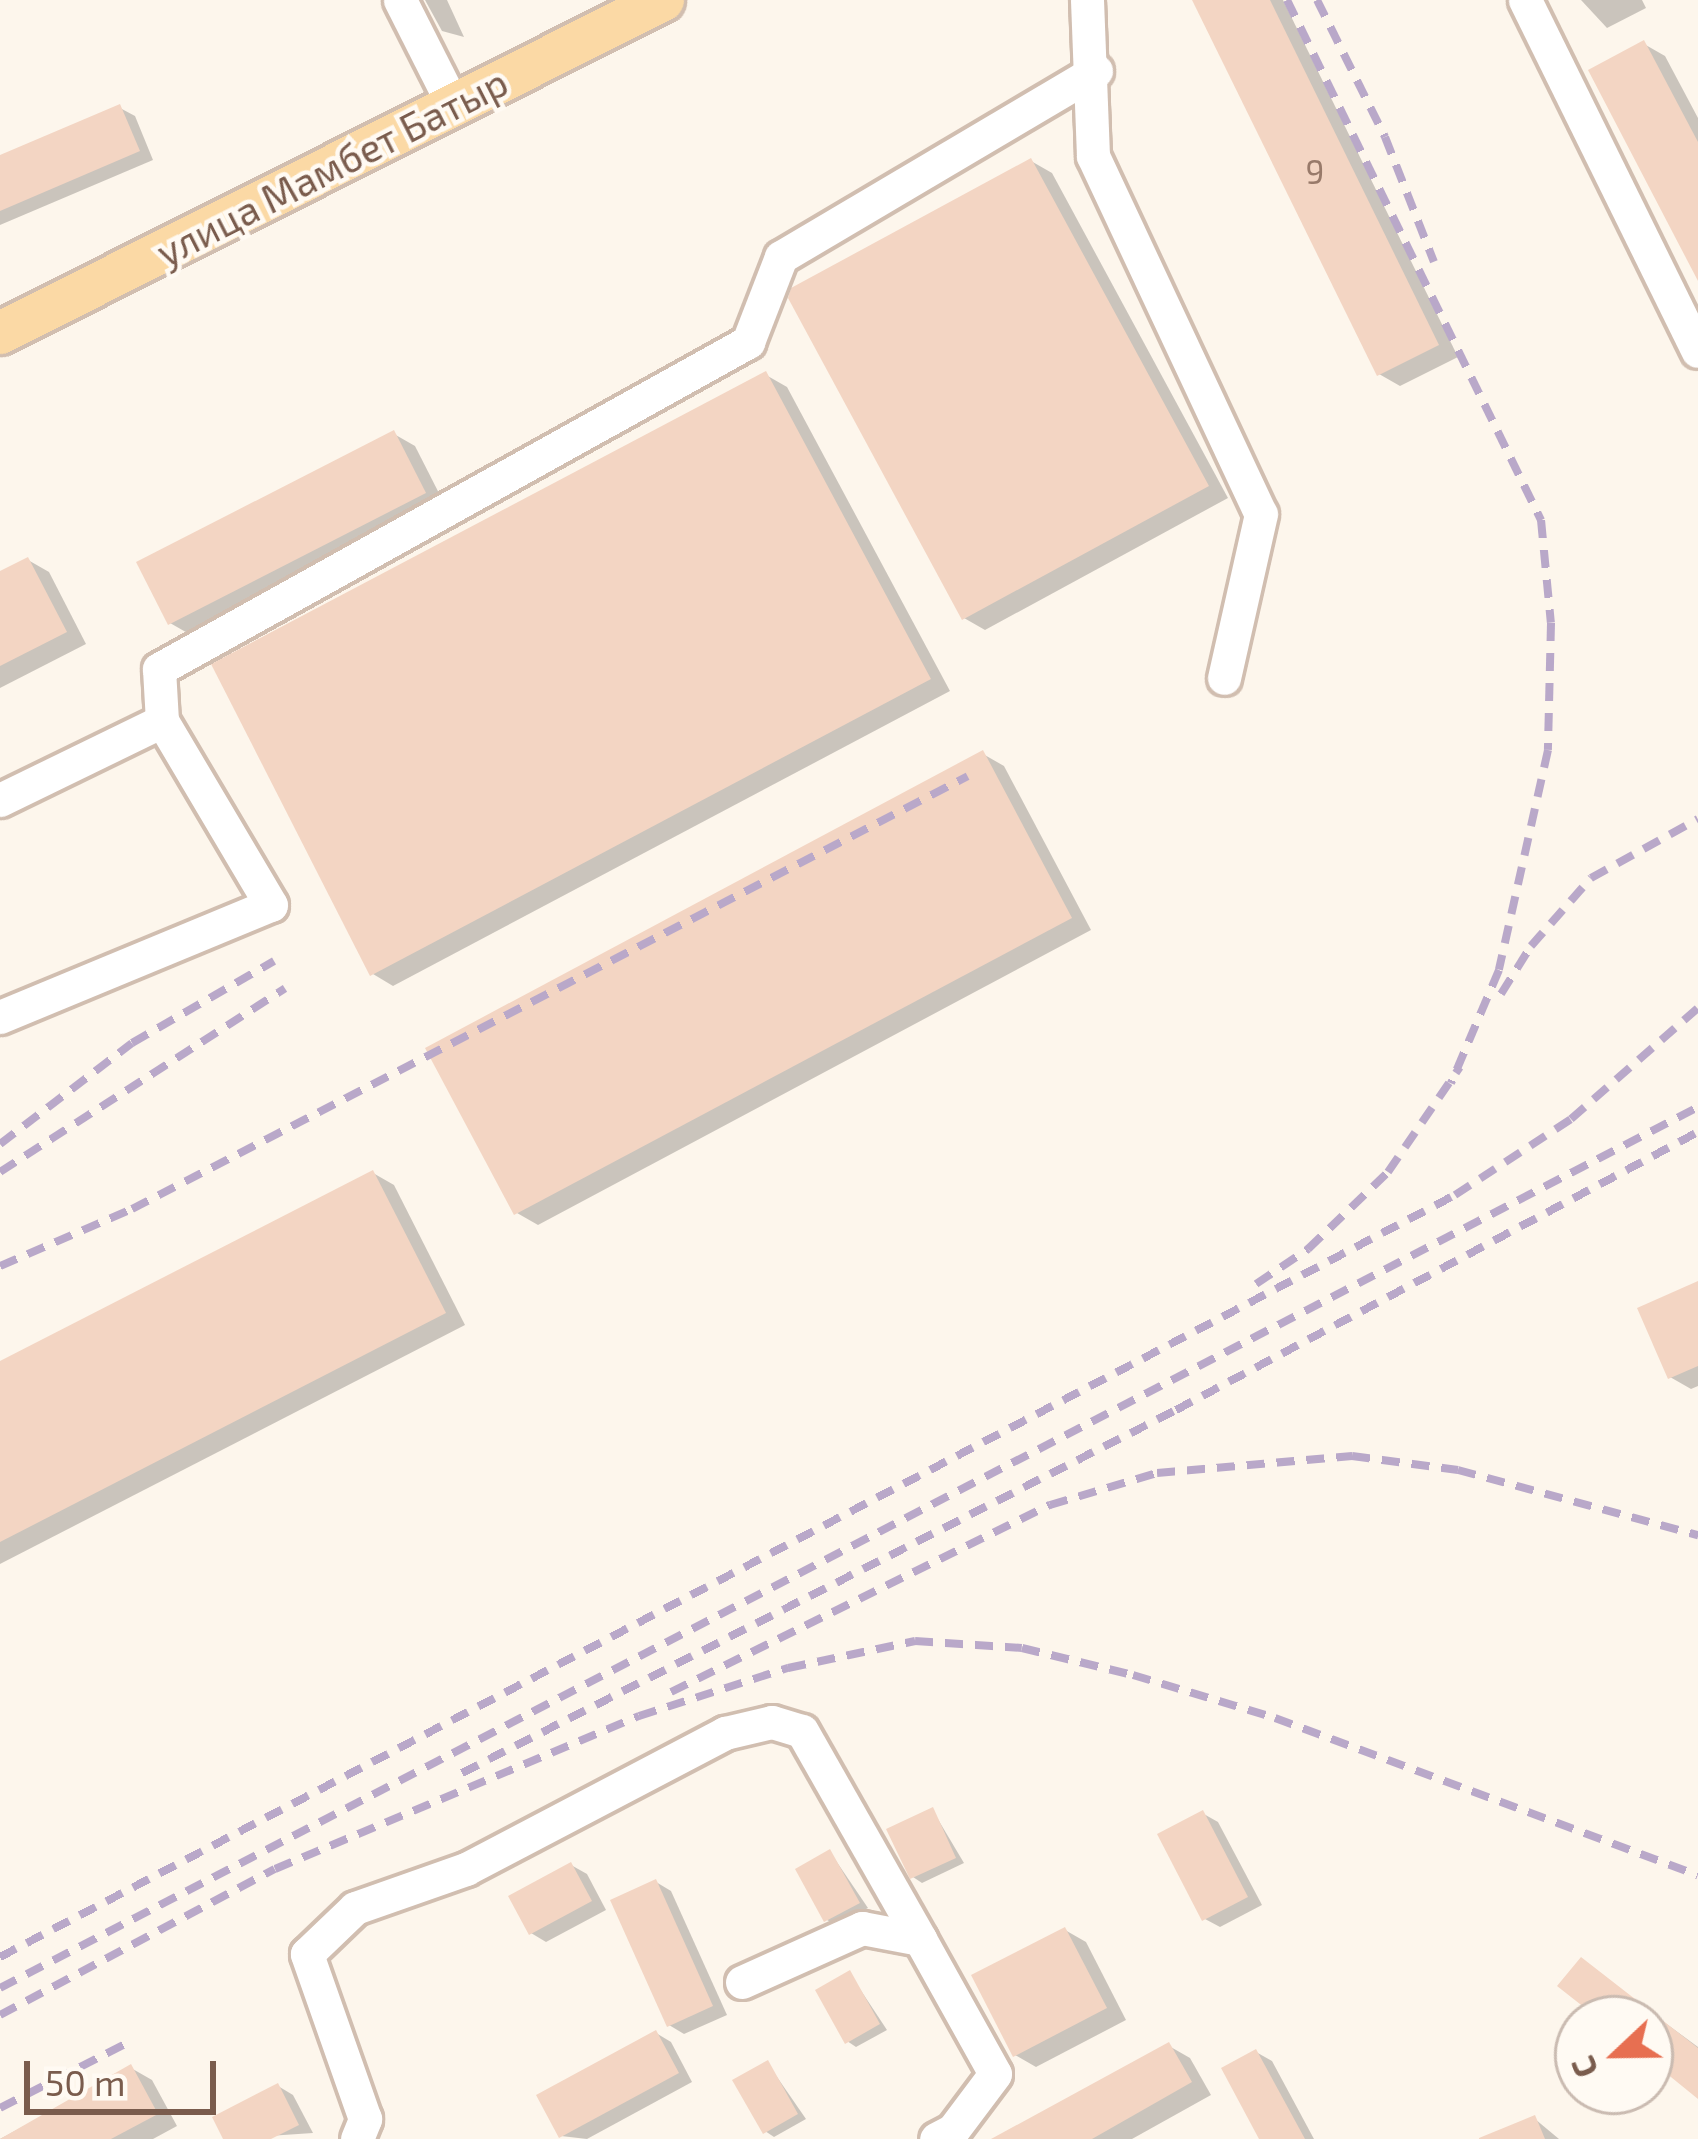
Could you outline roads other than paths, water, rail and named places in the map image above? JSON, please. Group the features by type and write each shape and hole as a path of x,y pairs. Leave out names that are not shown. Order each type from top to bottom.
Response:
{"main road":[{"name":"улица Мамбет Батыр","path":"0,333 663,0"}],"street":[{"path":"400,0 453,106"},
{"path":"1088,0 1096,71 1093,156 1261,514 1225,678"},
{"path":"1525,0 1698,351"},
{"path":"0,1018 271,905 162,721 159,669 748,342 782,257 1096,71"},
{"path":"0,800 162,721"},
{"path":"357,2139 365,2119 307,1954 355,1908 466,1869 725,1733 772,1722 802,1732 994,2074 953,2130 936,2139"},
{"path":"742,1982 862,1928 920,1939"}],"railway":[{"path":"1287,0 1541,520 1551,623 1548,750 1499,970 1451,1083"},
{"path":"1317,0 1385,137 1434,262"},
{"path":"0,1266 132,1209 968,776"},
{"path":"1501,994 1531,946 1591,878 1698,819"},
{"path":"0,1144 132,1043 274,961"},
{"path":"0,1172 285,988"},
{"path":"0,1957 1455,1195 1571,1119 1698,1008"},
{"path":"1256,1284 1308,1249 1388,1172 1460,1067"},
{"path":"0,1988 1698,1107"},
{"path":"462,1773 1176,1410 1698,1132"},
{"path":"671,1692 1050,1505 1157,1473 1352,1456 1458,1470 1698,1535"},
{"path":"0,2015 275,1869 639,1716 788,1668 915,1641 1022,1648 1133,1675 1275,1718 1698,1875"},
{"path":"0,2108 125,2044"}]}
